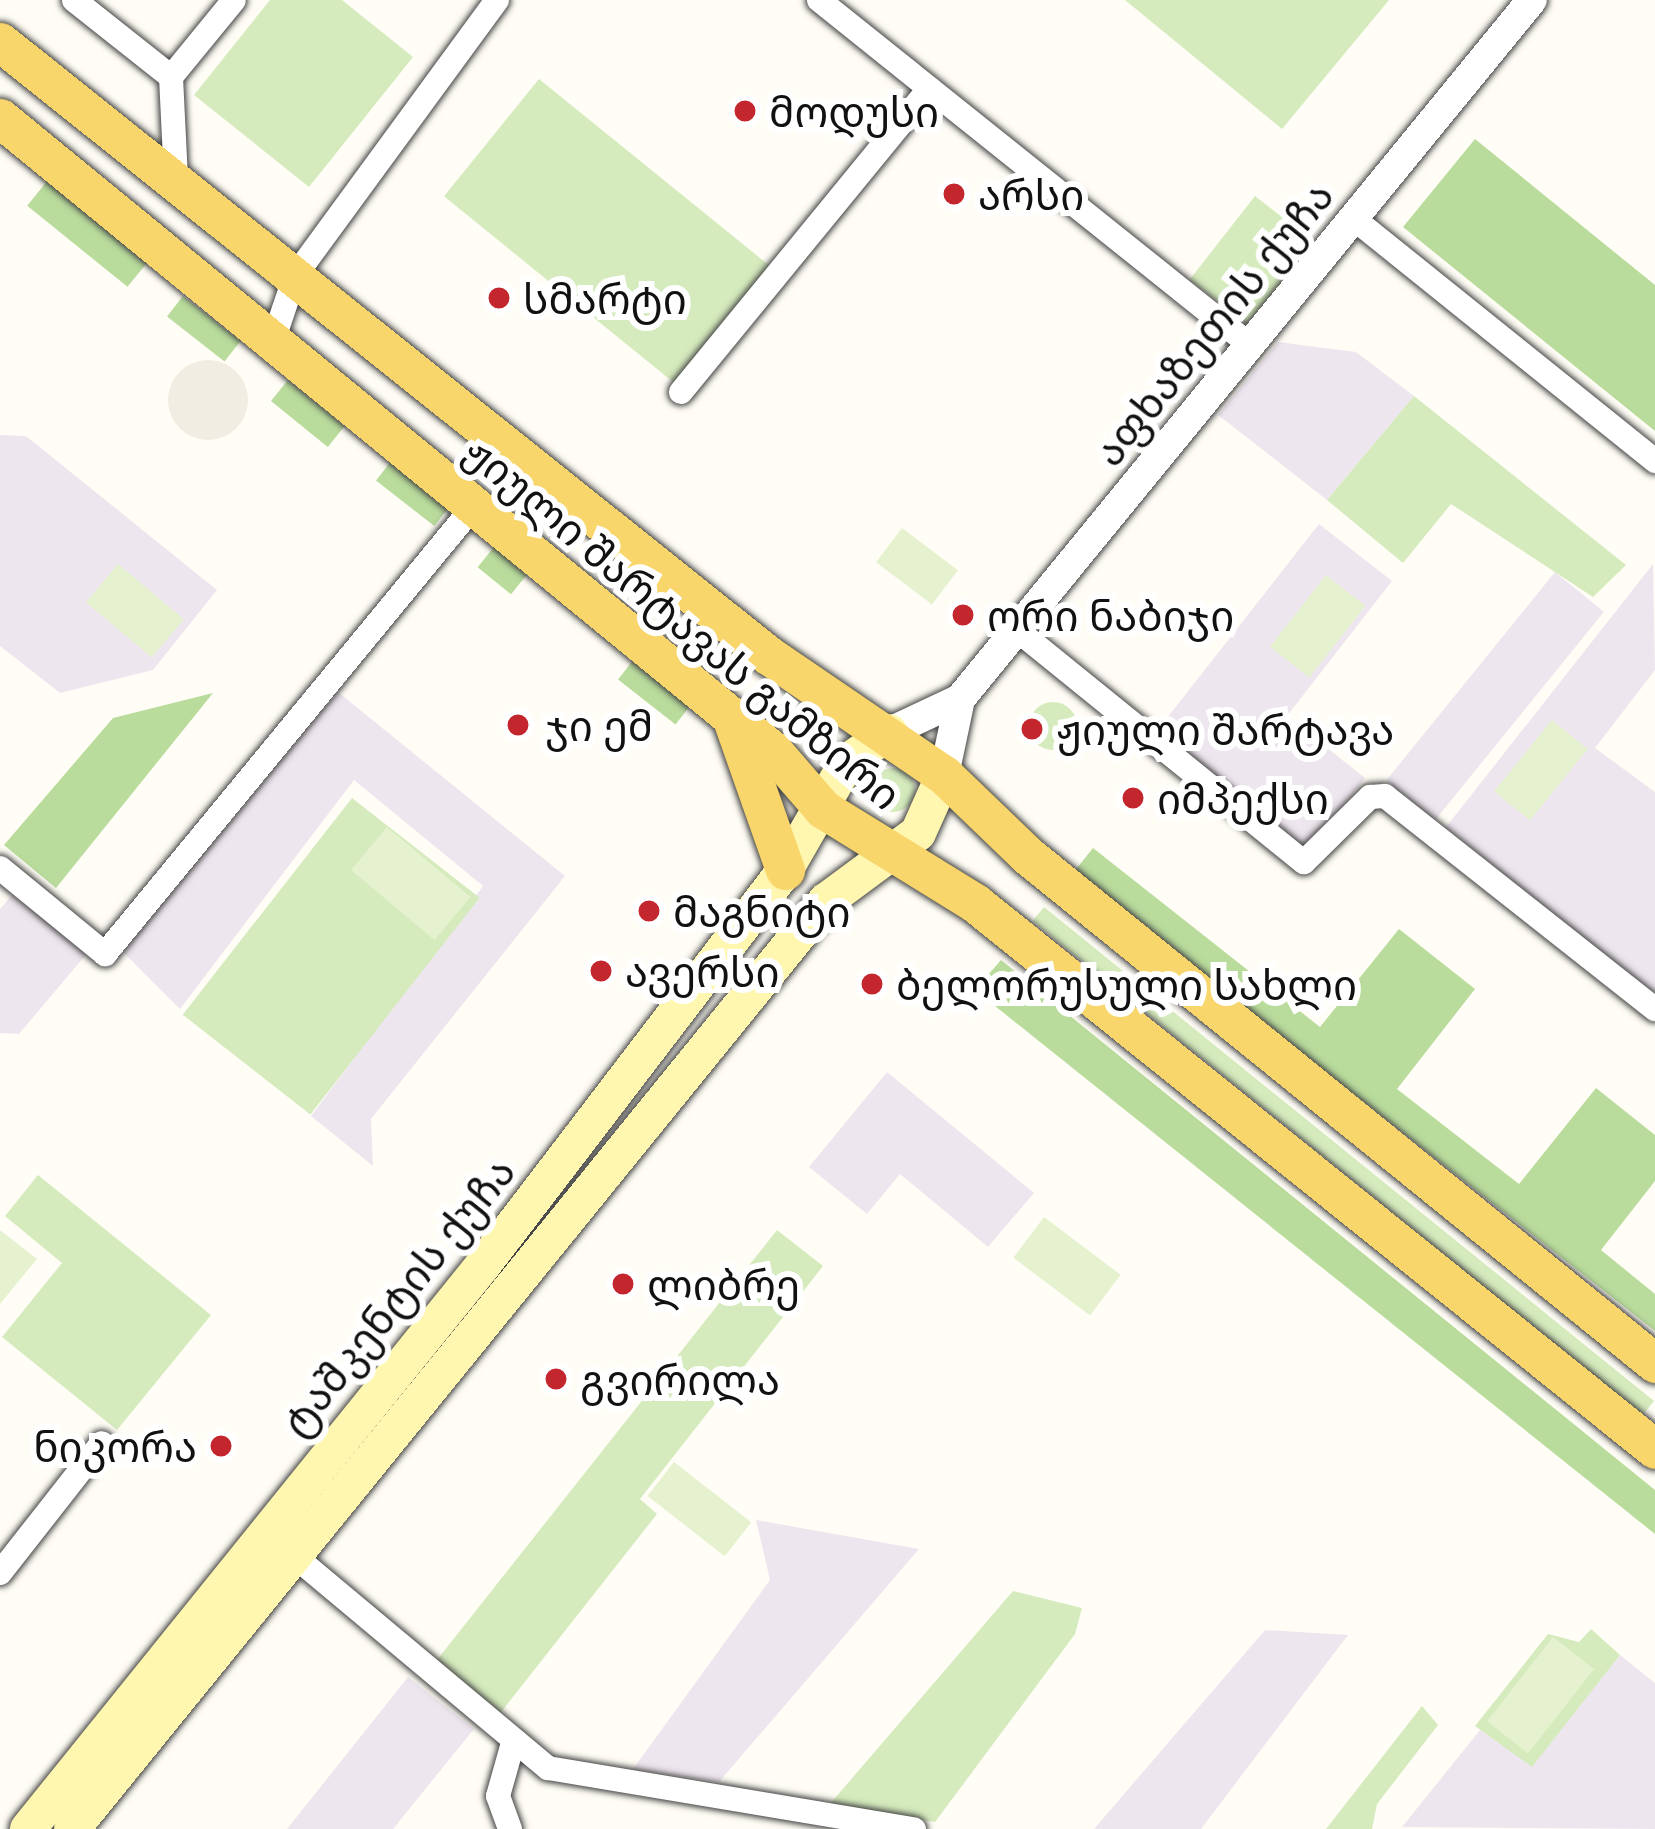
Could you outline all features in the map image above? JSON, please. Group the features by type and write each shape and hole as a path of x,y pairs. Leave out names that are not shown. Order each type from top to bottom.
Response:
{"main road":[{"name":"ჟიული შარტავას გამზირი","path":"0,42 816,693 890,732 944,775 998,831 1655,1363"},
{"name":"ჟიული შარტავას გამზირი","path":"0,118 731,717 824,809 886,856 975,903 1655,1449"},
{"path":"731,717 785,870"},
{"path":"824,809 847,762 890,732"},
{"path":"886,856 934,813 944,775"},
{"name":"ტაშკენტის ქუჩა","path":"72,1829 280,1543 785,870 824,809"},
{"name":"ტაშკენტის ქუჩა","path":"28,1829 280,1543 811,919 886,856"}],"street":[{"path":"74,0 171,77"},
{"path":"176,182 171,77 234,0"},
{"path":"273,341 295,276 497,0"},
{"path":"818,0 1250,345"},
{"name":"აფხაზეთის ქუჩა","path":"890,732 960,699 1532,0"},
{"path":"681,392 929,89"},
{"path":"1353,218 1655,461"},
{"path":"0,868 105,954 474,506"},
{"path":"1017,630 1304,862 1370,797 1385,796 1655,1010"},
{"name":"აფხაზეთის ქუჩა","path":"944,775 960,699"},
{"path":"0,1573 102,1443"},
{"path":"280,1543 548,1768 914,1829"},
{"path":"510,1829 498,1796 513,1743"}],"shaded area":[{"path":"1278,342 1356,352 1414,396 1327,500 1218,415"},
{"path":"208,360 237,371 248,400 237,429 208,440 179,429 168,400 179,371"},
{"path":"0,435 26,436 217,590 153,670 60,693 0,646"},
{"path":"1319,524 1392,581 1287,716 1365,778 1308,850 1156,732"},
{"path":"1653,564 1655,670 1595,748 1655,792 1655,996 1446,827"},
{"path":"1555,572 1604,612 1435,820 1386,780"},
{"path":"338,692 565,876 371,1119 373,1166 311,1116 483,886 354,780 180,1009 123,952"},
{"path":"12,895 89,951 19,1034 0,1033 0,909"},
{"path":"887,1072 1034,1193 988,1247 900,1174 867,1214 809,1167"},
{"path":"756,1520 919,1549 719,1782 633,1769 770,1580"},
{"path":"1265,1630 1348,1635 1201,1829 1094,1829"},
{"path":"1620,1655 1655,1683 1655,1829 1402,1827 1480,1730 1532,1766"},
{"path":"408,1677 474,1729 393,1829 287,1829"}],"green space":[{"path":"270,0 342,0 413,57 309,187 194,95"},
{"path":"1125,0 1389,0 1282,129"},
{"path":"539,79 775,270 680,388 444,196"},
{"path":"1475,139 1655,285 1655,431 1403,227"},
{"path":"48,180 148,261 127,287 27,206"},
{"path":"1255,196 1313,242 1248,325 1190,280"},
{"path":"183,296 241,341 225,361 167,316"},
{"path":"288,380 345,426 328,447 271,401"},
{"path":"1414,396 1626,565 1593,597 1451,504 1403,563 1327,500"},
{"path":"392,460 450,506 434,526 376,480"},
{"path":"902,528 958,570 932,604 876,562"},
{"path":"494,547 527,574 511,594 478,567"},
{"path":"118,564 184,619 152,658 86,602"},
{"path":"1326,575 1365,606 1309,677 1270,647"},
{"path":"634,659 692,704 676,724 618,679"},
{"path":"213,693 56,888 4,845 113,718"},
{"path":"1053,702 1070,709 1077,726 1070,743 1053,750 1036,743 1029,726 1036,709"},
{"path":"1552,720 1588,749 1530,820 1494,791"},
{"path":"893,768 908,775 915,790 908,805 893,812 878,805 871,790 878,775"},
{"path":"352,798 480,898 310,1114 183,1015"},
{"path":"387,827 470,897 435,940 351,870"},
{"path":"1093,848 1320,1027 1399,929 1475,989 1397,1089 1519,1184 1596,1088 1655,1135 1655,1181 1601,1250 1655,1294 1655,1331 1073,873"},
{"path":"1044,907 1654,1401 1643,1415 1033,921"},
{"path":"1001,960 1655,1490 1655,1534 975,990"},
{"path":"38,1175 211,1315 117,1430 2,1337 62,1263 5,1216"},
{"path":"1044,1217 1121,1275 1090,1316 1013,1258"},
{"path":"0,1230 37,1259 0,1304"},
{"path":"777,1230 823,1266 640,1499 657,1514 494,1721 429,1670"},
{"path":"674,1462 751,1522 725,1556 648,1496"},
{"path":"1013,1591 1082,1608 1075,1634 935,1822 829,1805"},
{"path":"1591,1629 1620,1655 1532,1767 1475,1726 1548,1634 1579,1642"},
{"path":"1553,1637 1594,1669 1528,1753 1487,1721"},
{"path":"1422,1706 1438,1725 1377,1804 1372,1829 1326,1829"}],"place":[{"name":"მოდუსი","path":"745,111"},
{"name":"არსი","path":"954,194"},
{"name":"სმარტი","path":"499,298"},
{"name":"ორი ნაბიჯი","path":"963,615"},
{"name":"ჯი ემ","path":"518,725"},
{"name":"ჟიული შარტავა","path":"1032,729"},
{"name":"იმპექსი","path":"1133,798"},
{"name":"მაგნიტი","path":"649,911"},
{"name":"ავერსი","path":"601,971"},
{"name":"ბელორუსული სახლი","path":"872,984"},
{"name":"ლიბრე","path":"623,1284"},
{"name":"გვირილა","path":"556,1379"},
{"name":"ნიკორა","path":"221,1446"}]}
